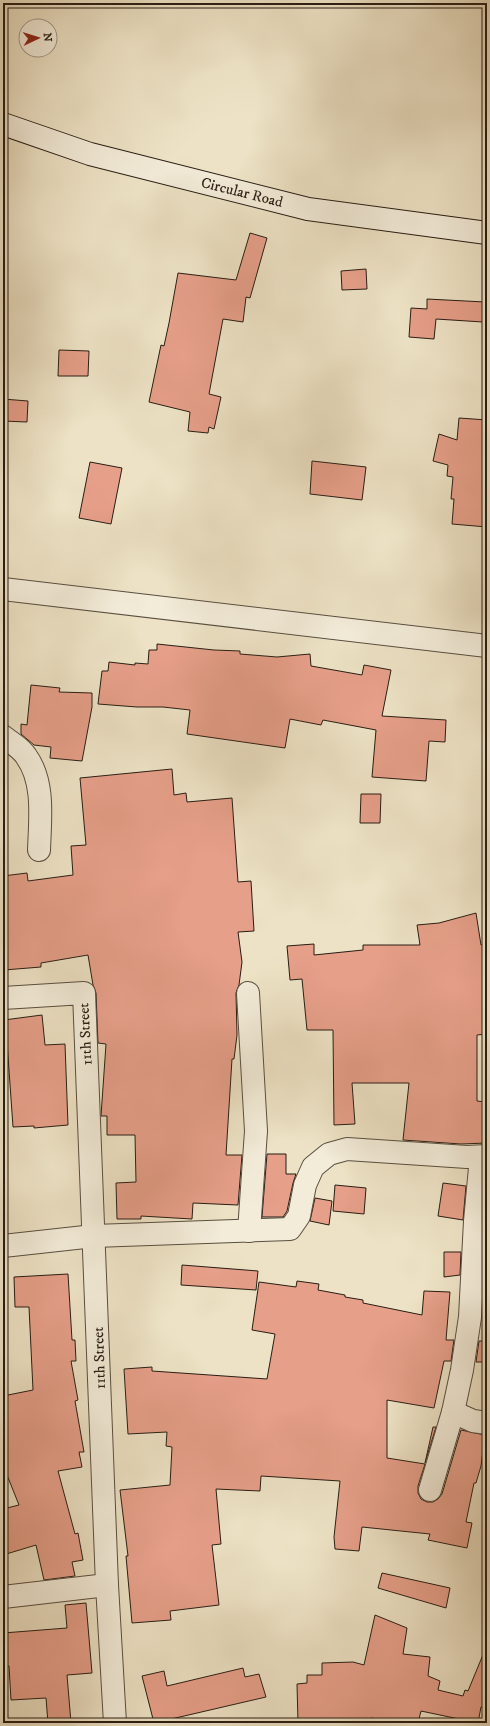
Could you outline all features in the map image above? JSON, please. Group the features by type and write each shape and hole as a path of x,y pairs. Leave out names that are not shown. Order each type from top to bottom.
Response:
{"street":[{"name":"Circular Road","path":"3,124 90,154 308,208 487,233"},
{"path":"3,589 487,646"},
{"path":"3,736 26,756 38,779 40,819 39,850"},
{"name":"11th Street","path":"3,998 84,993 107,1585 115,1723"},
{"path":"248,993 256,1131 249,1231"},
{"path":"3,1246 94,1236 290,1229 298,1216 305,1185 313,1167 329,1154 347,1149 484,1156 475,1221 470,1317 462,1370 453,1412 430,1490"},
{"path":"453,1412 473,1421 487,1423"},
{"path":"3,1597 107,1585"}],"building":[{"path":"250,233 267,238 250,298 246,297 243,322 223,319 209,394 221,397 214,429 209,427 208,433 188,431 190,412 149,402 161,345 164,346 178,273 236,280"},
{"path":"366,269 367,289 342,290 341,271"},
{"path":"427,299 485,302 483,322 436,319 434,339 409,337 411,308 427,309"},
{"path":"59,350 89,351 88,376 58,376"},
{"path":"3,399 28,401 27,422 3,421"},
{"path":"459,418 487,420 487,527 452,524 454,499 451,499 453,477 447,476 448,465 433,461 439,434 457,440"},
{"path":"312,461 366,467 362,500 310,494"},
{"path":"90,462 122,468 111,524 79,518"},
{"path":"157,644 240,651 240,654 277,657 310,654 311,666 362,675 364,665 391,670 382,716 446,720 445,742 429,741 426,781 372,777 376,730 323,720 321,725 290,719 285,748 187,734 190,710 163,707 98,704 102,671 108,671 109,662 135,665 135,663 148,664 149,650 157,650"},
{"path":"31,685 60,688 59,692 92,693 92,707 82,761 50,758 51,747 34,745 21,734 21,724 27,725"},
{"path":"172,769 174,795 186,793 187,802 232,798 238,882 251,881 254,931 238,932 242,962 239,985 236,993 237,1035 234,1059 232,1059 226,1155 242,1155 238,1205 193,1203 192,1219 141,1216 141,1219 117,1219 116,1183 136,1182 135,1135 107,1135 107,1116 101,1116 106,1044 98,1043 96,993 93,985 88,955 41,963 41,967 4,970 3,876 27,873 28,881 73,875 71,846 86,845 80,778"},
{"path":"361,794 381,794 380,823 360,823"},
{"path":"476,913 481,945 487,944 487,1034 477,1035 477,1101 487,1102 487,1143 461,1144 403,1140 409,1083 352,1083 355,1124 334,1125 333,1030 307,1030 302,979 290,980 287,946 314,944 314,955 363,950 363,945 420,945 417,925 439,923"},
{"path":"42,1015 45,1045 65,1044 68,1125 34,1128 34,1126 13,1127 7,1042 4,1042 4,1020"},
{"path":"267,1154 286,1154 286,1174 296,1174 287,1211 283,1217 262,1217"},
{"path":"443,1183 466,1186 463,1220 438,1216"},
{"path":"335,1185 366,1188 364,1214 333,1211"},
{"path":"315,1198 332,1201 329,1225 310,1221"},
{"path":"444,1252 461,1252 460,1275 444,1277"},
{"path":"486,1252 487,1273 485,1273"},
{"path":"182,1265 258,1271 256,1290 181,1285"},
{"path":"68,1274 72,1340 75,1340 76,1361 71,1361 78,1400 75,1401 84,1452 79,1452 82,1467 58,1471 75,1534 78,1533 83,1560 72,1562 75,1576 44,1580 36,1545 3,1555 3,1509 19,1505 3,1465 3,1396 33,1390 29,1307 15,1307 14,1277"},
{"path":"297,1281 319,1284 318,1290 363,1300 363,1303 422,1315 424,1291 450,1292 446,1340 454,1340 451,1361 444,1361 434,1408 387,1400 387,1458 425,1464 418,1486 418,1493 421,1499 427,1502 433,1502 442,1494 461,1430 485,1435 481,1466 476,1483 474,1483 466,1522 472,1523 467,1548 428,1540 430,1534 362,1527 359,1551 335,1549 334,1537 340,1481 261,1476 260,1491 216,1489 221,1544 212,1545 219,1605 170,1611 171,1620 132,1623 126,1556 128,1556 120,1490 170,1485 172,1447 166,1446 167,1432 128,1434 124,1369 152,1367 152,1371 267,1379 275,1334 252,1330 259,1282 296,1287"},
{"path":"479,1341 487,1341 487,1362 476,1362"},
{"path":"433,1427 436,1427 425,1463"},
{"path":"382,1573 450,1588 446,1608 378,1588"},
{"path":"86,1603 92,1673 67,1675 71,1723 48,1723 46,1698 11,1700 9,1666 6,1666 3,1633 67,1628 65,1605"},
{"path":"375,1615 407,1628 403,1654 430,1657 428,1676 440,1681 438,1690 463,1696 465,1690 468,1691 487,1645 487,1708 481,1707 478,1723 421,1711 418,1723 394,1723 371,1718 370,1723 298,1723 297,1684 307,1683 307,1675 322,1675 322,1663 353,1662 364,1665"},
{"path":"243,1668 245,1677 259,1674 266,1697 154,1723 142,1676 164,1671 167,1686"}]}
